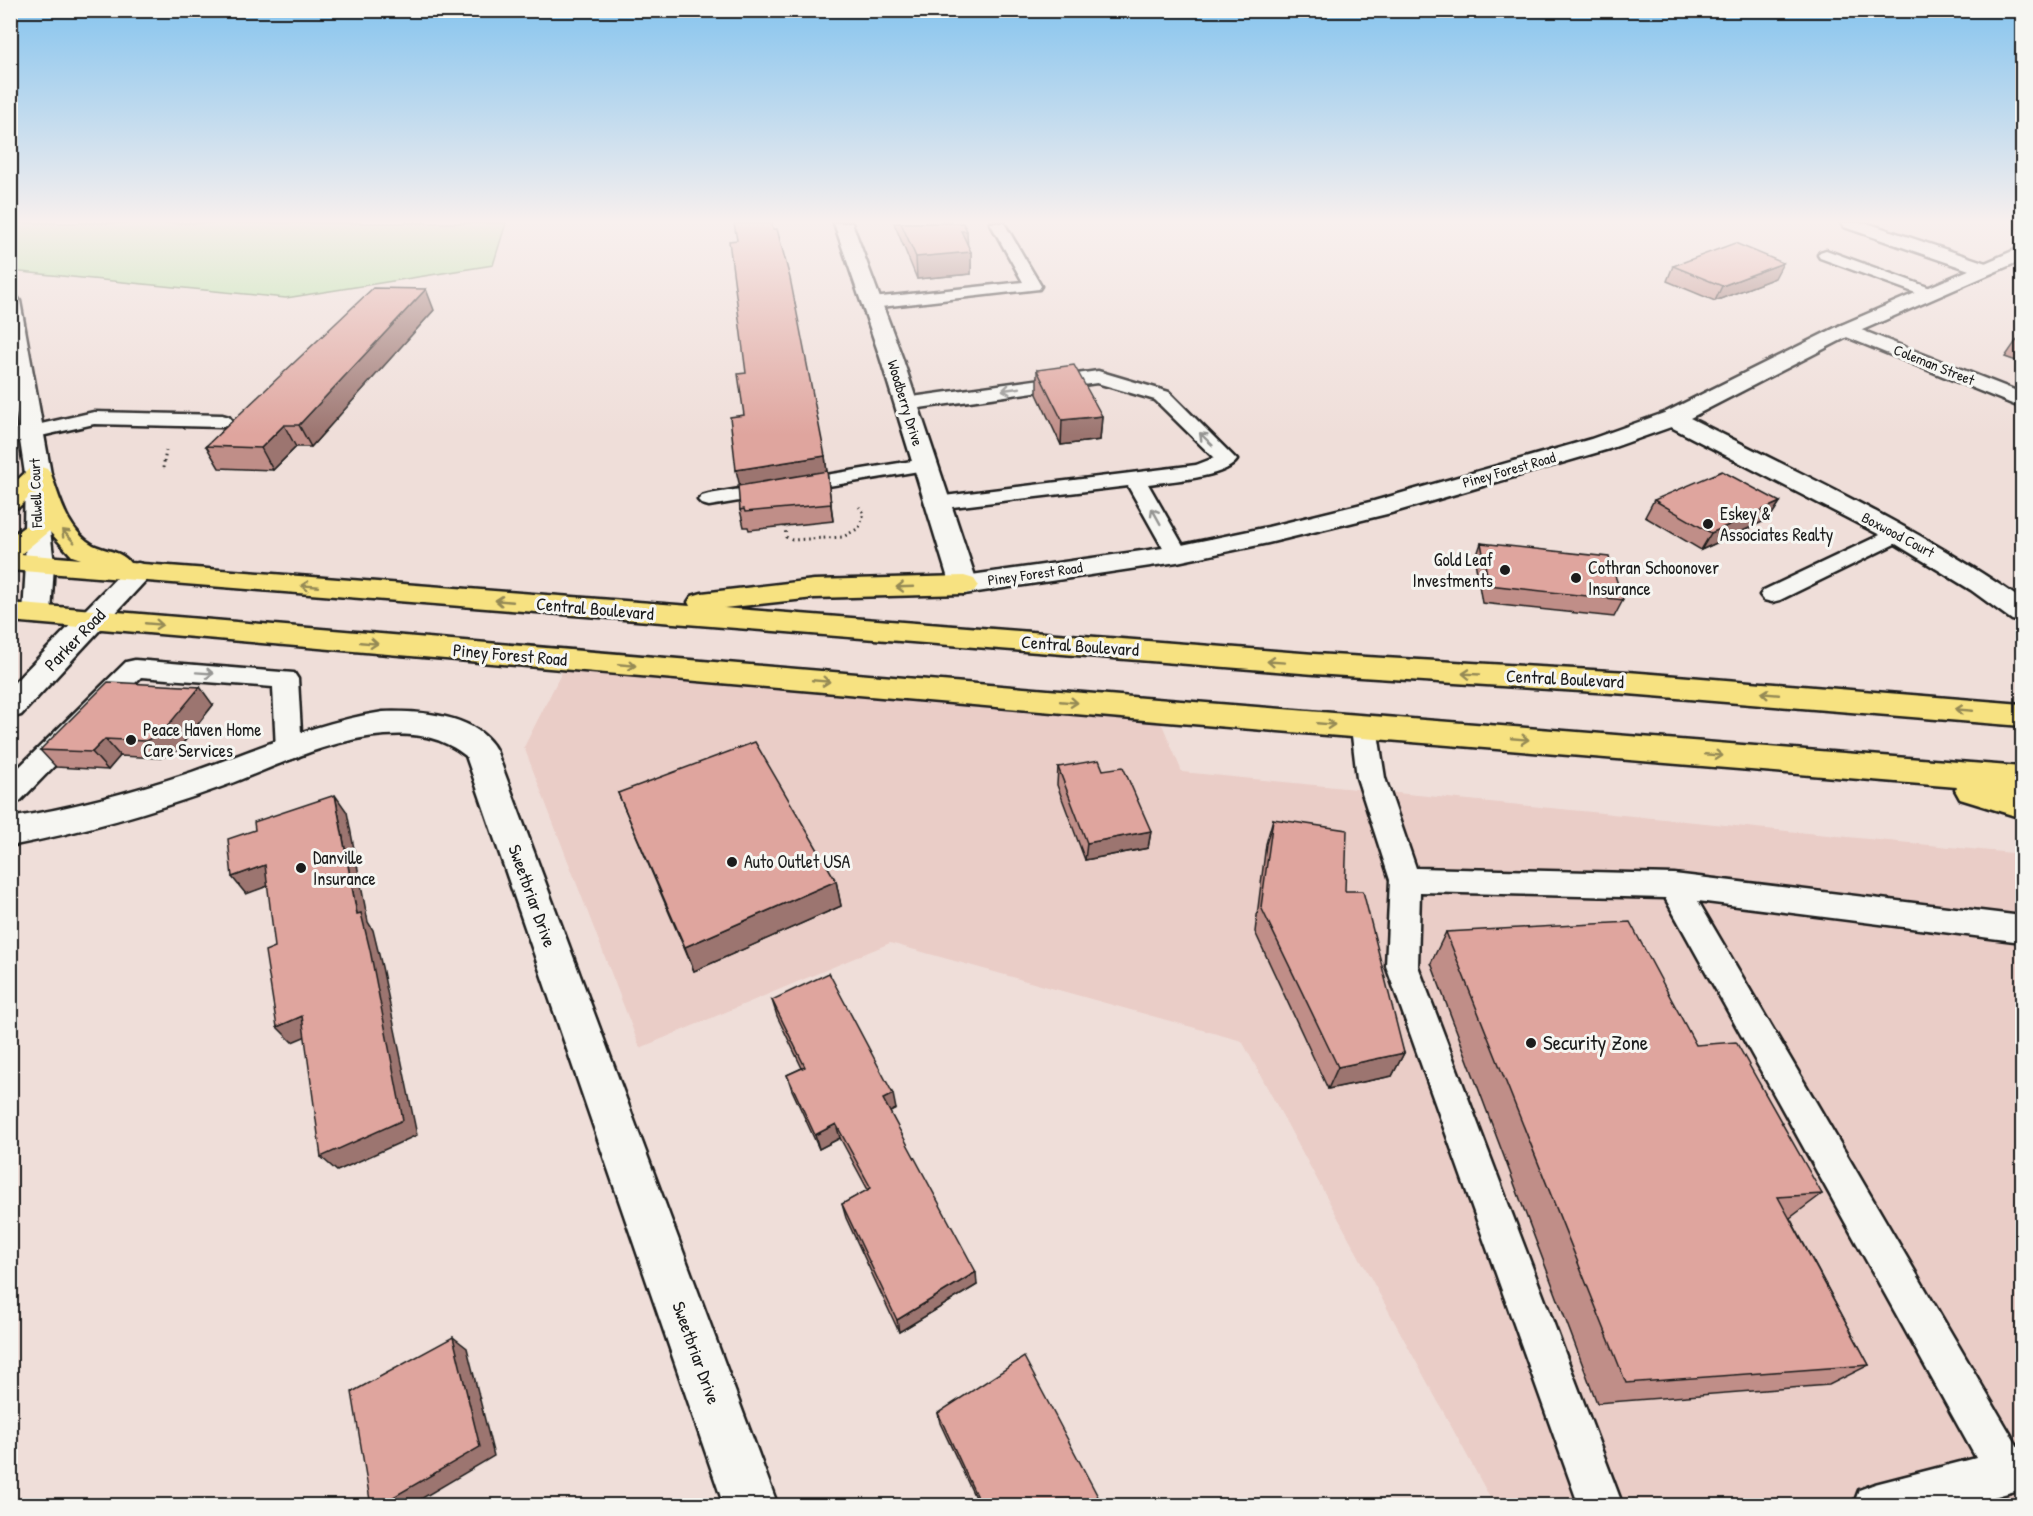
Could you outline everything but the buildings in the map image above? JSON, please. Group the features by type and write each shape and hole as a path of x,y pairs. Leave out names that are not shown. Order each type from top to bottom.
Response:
{"main road":[{"path":"10,502 38,474 55,522 82,550 138,572"},
{"path":"10,550 37,530"},
{"path":"10,562 138,572"},
{"name":"Central Boulevard","path":"138,572 1314,664 1628,683 2022,714"},
{"path":"625,611 814,590 964,585"},
{"name":"Piney Forest Road","path":"24,613 1364,727"},
{"path":"1364,727 2022,780"},
{"path":"1904,770 2022,805"}],"street":[{"name":"Woodberry Drive","path":"869,294 964,585"},
{"name":"Piney Forest Road","path":"964,585 1177,554 1382,507 1600,444 1672,418 1846,330 1928,294"},
{"name":"Falwell Court","path":"11,307 21,435 38,474 37,530 40,564 24,613"},
{"name":"Coleman Street","path":"1846,330 2022,401"},
{"name":"Boxwood Court","path":"1672,418 1897,534 1981,582 2022,613"},
{"name":"Parker Road","path":"10,707 138,572"},
{"name":"Sweetbriar Drive","path":"10,832 110,809 201,782 353,728 404,722 437,726 464,737 480,750 751,1506"}],"lane":[{"path":"872,303 960,294"},
{"path":"905,404 1098,377 1162,396 1227,460 1200,471 936,503"},
{"path":"21,435 94,418 222,422"},
{"path":"709,500 924,465"},
{"path":"1136,478 1177,554"},
{"path":"1772,595 1897,534"},
{"path":"10,794 135,668 285,679 289,750"},
{"path":"1364,727 1371,778 1405,880 1402,966 1601,1506"},
{"path":"1405,880 1674,886 2022,929"},
{"path":"1674,886 2015,1470 1875,1506"}],"path":[{"path":"785,526 786,537 792,540 839,539 852,535 863,520 864,513 860,508"}],"shaded area":[{"path":"568,660 1156,710 1182,772 2022,854 2022,1505 1494,1505 1242,1041 890,943 640,1048 524,747"}],"green space":[{"path":"243,294 313,294 286,298"}],"place":[{"name":"Eskey & Associates Realty","path":"1708,524"},
{"name":"Gold Leaf Investments","path":"1505,570"},
{"name":"Cothran Schoonover Insurance","path":"1576,578"},
{"name":"Peace Haven Home Care Services","path":"131,740"},
{"name":"Auto Outlet USA","path":"732,862"},
{"name":"Danville Insurance","path":"301,868"},
{"name":"Security Zone","path":"1531,1043"}]}
